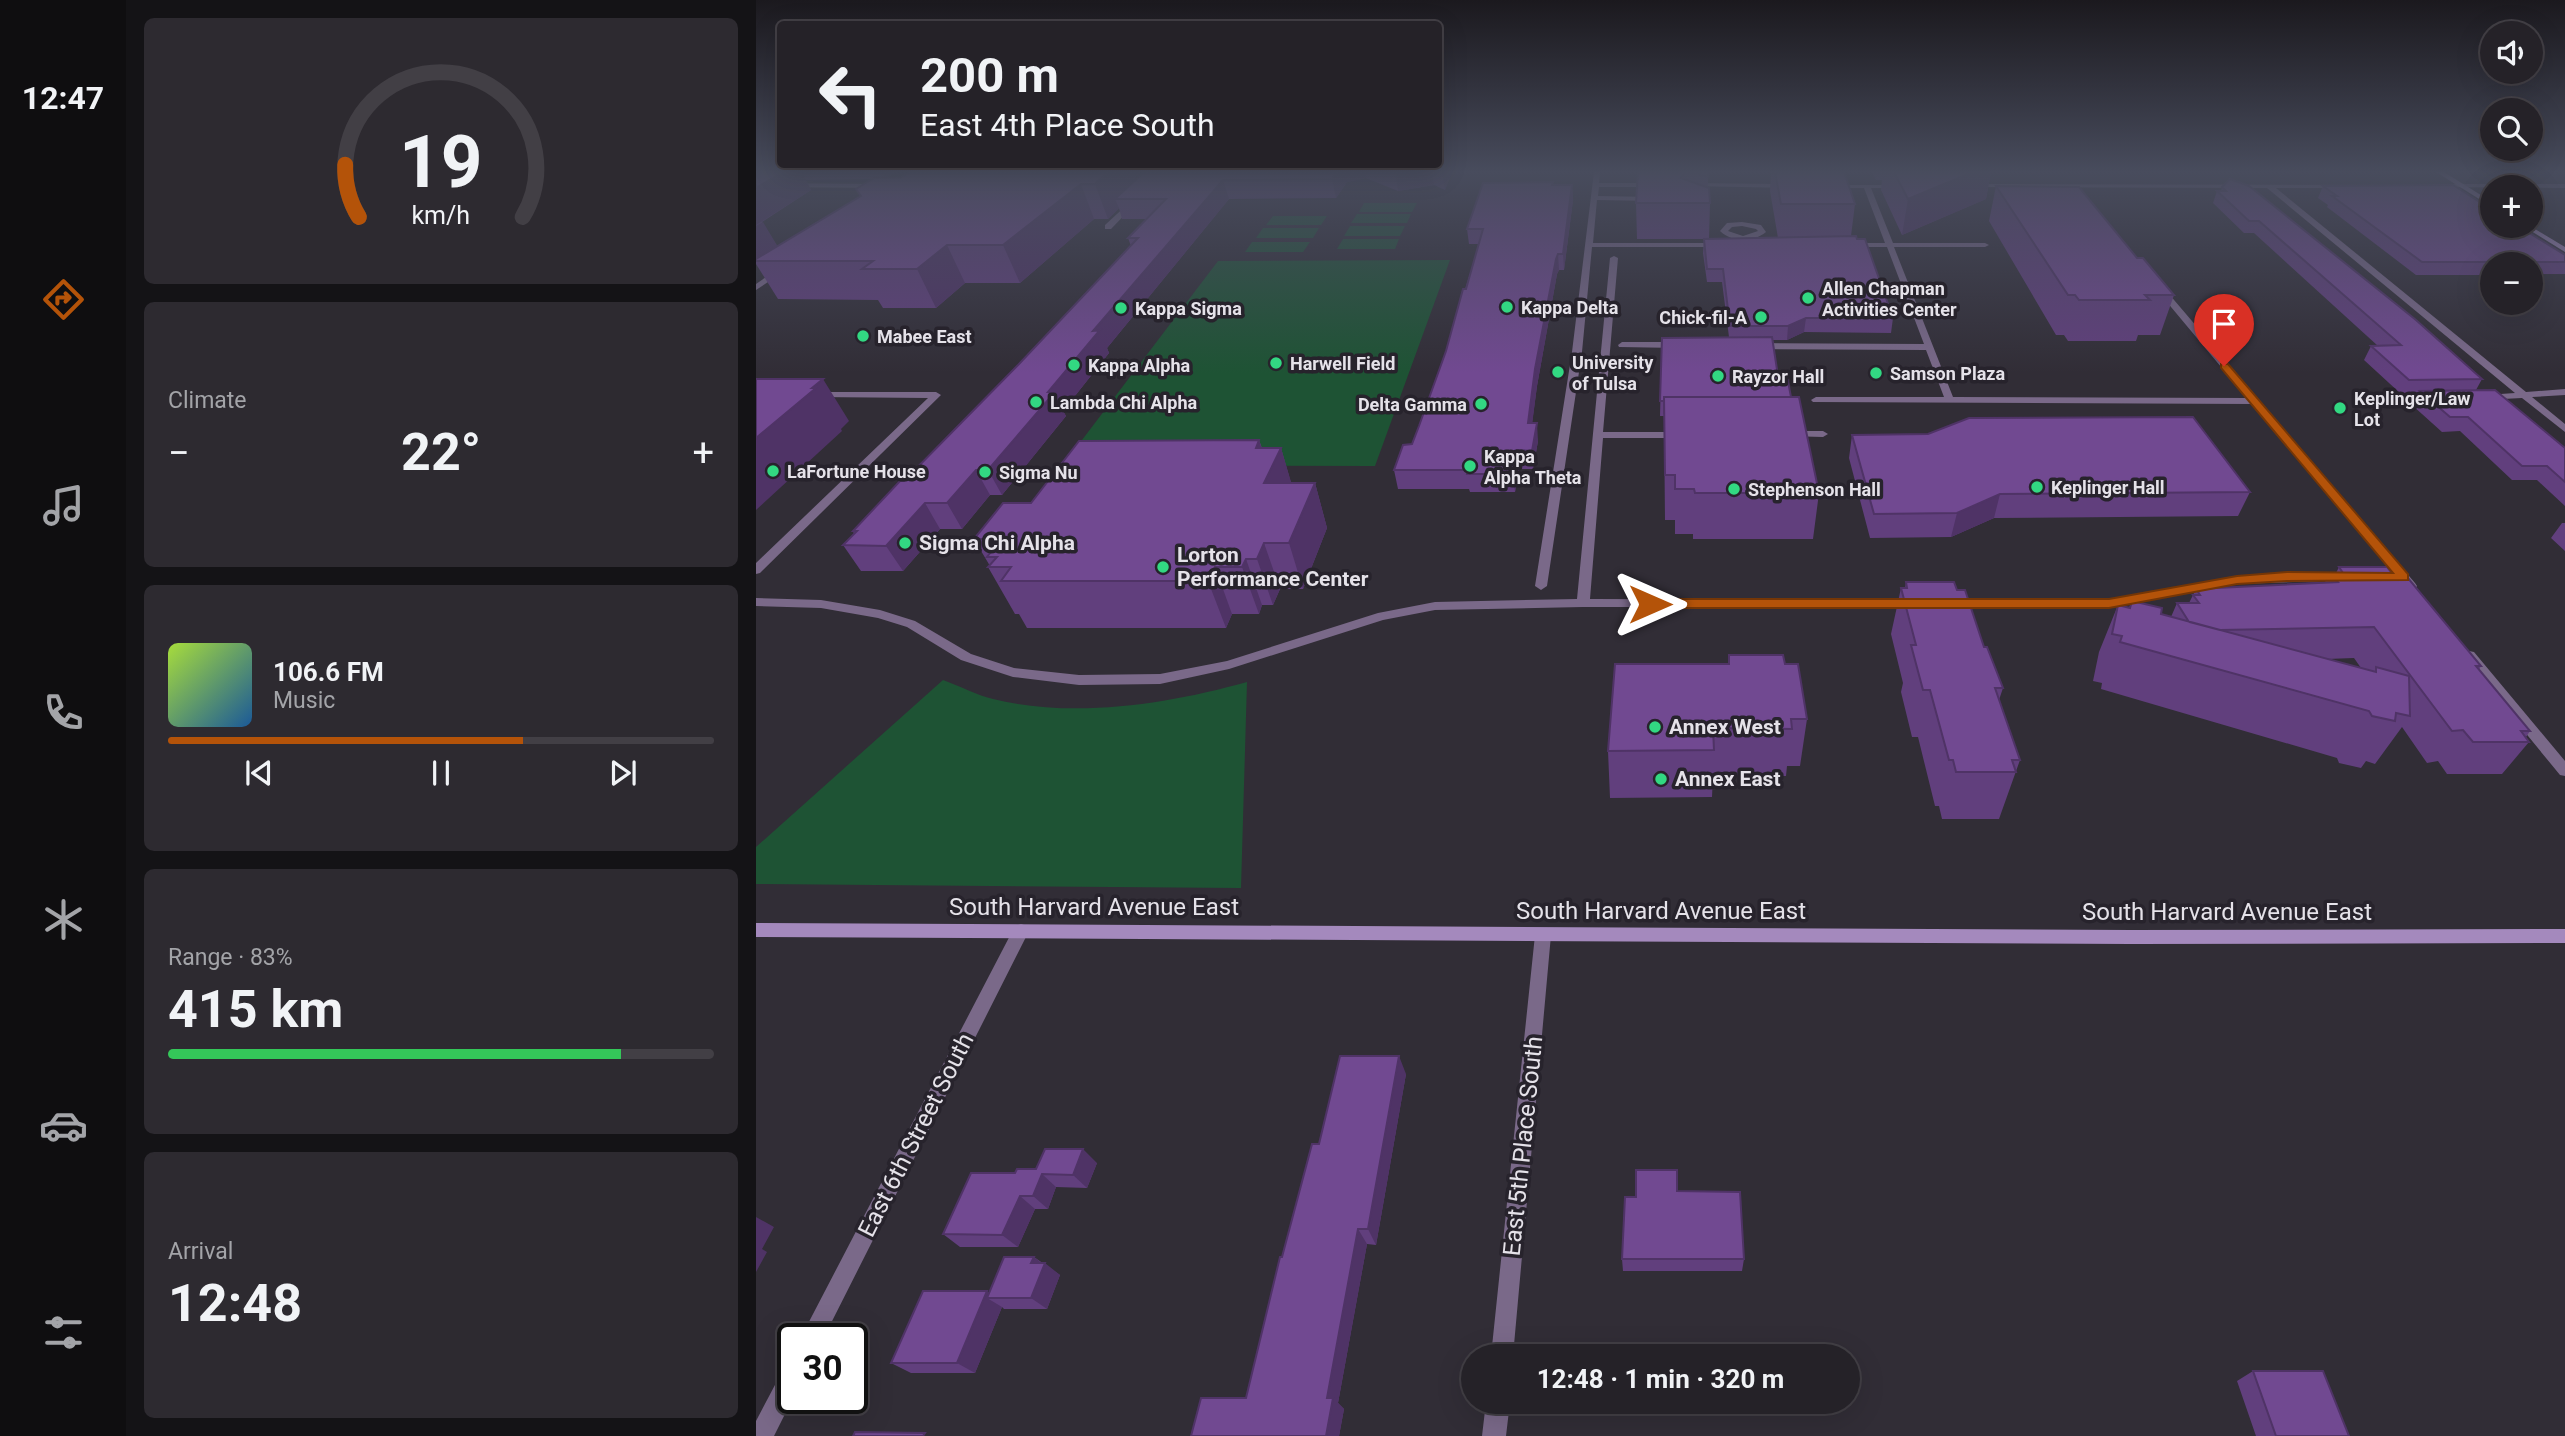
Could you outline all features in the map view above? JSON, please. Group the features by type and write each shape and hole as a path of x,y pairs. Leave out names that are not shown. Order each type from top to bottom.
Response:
{"main road":[{"path":"2547,239 2565,250"},
{"name":"South Harvard Avenue East","path":"756,930 1543,935 2565,936"}],"street":[{"path":"1541,586 1577,352 1591,239"},
{"path":"1741,239 1760,245"},
{"path":"1590,245 1750,239"},
{"path":"1888,239 1950,401"},
{"path":"2333,239 2565,429"},
{"path":"1839,245 1985,245"},
{"path":"1583,603 1614,258"},
{"path":"756,288 790,265"},
{"path":"2151,278 2421,598"},
{"path":"1622,345 1695,345"},
{"path":"1750,346 1929,347"},
{"path":"2477,399 2565,392"},
{"path":"756,570 936,395 806,394"},
{"path":"2393,400 2441,399"},
{"path":"1816,400 2254,401"},
{"path":"1783,434 1823,434"},
{"path":"1598,435 1688,435"},
{"path":"756,602 821,604 880,614 911,624 966,657 1013,672 1079,680 1160,678 1229,665 1350,625 1435,606 1583,603 2109,603 2237,580 2360,577"},
{"path":"2384,577 2403,577"},
{"path":"2464,650 2565,771"},
{"name":"East 6th Street South","path":"819,1323 1020,931"},
{"name":"East 5th Place South","path":"1503,1344 1543,935"},
{"path":"761,1436 777,1405"},
{"path":"1494,1436 1497,1414"}],"green space":[{"path":"1343,239 1399,239 1395,249 1337,249"},
{"path":"1252,242 1310,242 1303,252 1245,252"},
{"name":"Harwell Field","path":"1450,260 1375,466 1063,465 1218,261"},
{"path":"943,680 993,699 1056,708 1153,702 1247,682 1241,888 756,884 756,847"}],"building":[{"path":"789,239 1011,239 1003,245 947,245 917,269 862,269 873,261 756,259"},
{"path":"1137,239 1172,239 1093,331 1100,330 1048,392 1055,392 988,470 976,470 947,503 925,503 886,546 843,545 900,481 904,481"},
{"path":"1480,239 1565,239 1563,254 1558,254 1556,259 1535,369 1528,423 1537,423 1532,451 1517,450 1513,474 1467,474 1468,470 1394,470 1403,445 1412,444 1446,351 1463,289 1466,289"},
{"name":"Allen Chapman Activities Center","path":"1704,239 1865,239 1893,318 1806,318 1788,326 1730,326 1723,269 1707,269"},
{"path":"2031,239 2121,239 2137,258 2143,258 2174,295 2145,295 2150,300 2079,300 2075,295 2068,295"},
{"path":"2280,239 2315,239 2416,320 2482,379 2409,380 2371,346 2401,345"},
{"path":"2391,239 2539,239 2565,255 2565,262 2543,262 2543,252 2480,252 2480,262 2422,262"},
{"name":"Rayzor Hall","path":"1772,337 1778,376 1787,376 1791,397 1664,397 1664,401 1660,401 1662,338"},
{"path":"756,379 823,379 812,388 816,388 756,438"},
{"path":"2495,390 2565,448 2565,482 2547,466 2522,466 2468,417 2450,417 2420,391"},
{"path":"1664,397 1799,397 1819,493 1695,493 1694,489 1675,489 1675,475 1665,475"},
{"name":"Keplinger Hall","path":"2193,417 2250,492 2000,494 1957,513 1874,514 1852,435 1928,434 1969,418"},
{"path":"1259,440 1256,448 1281,448 1264,483 1315,483 1289,543 1264,543 1257,559 1246,559 1242,567 1215,567 1208,581 1001,581 1011,567 988,567 997,557 987,557 1001,539 974,539 1003,503 1031,503 1079,441"},
{"path":"2339,567 2387,567 2391,572 2403,572 2481,666 2476,666 2530,731 2521,731 2529,742 2473,742 2463,730 2452,731 2374,627 2220,630 2189,622 2177,603 2199,603 2193,595 2200,595 2196,589 2338,582 2331,573 2343,573"},
{"path":"1906,582 1954,582 1957,590 1965,590 1984,647 1987,647 2003,688 1995,688 2020,760 2012,760 2016,772 1956,772 1953,760 1949,760 1930,690 1923,690 1911,645 1916,645 1901,588 1907,588"},
{"path":"2132,601 2162,608 2161,614 2376,672 2376,667 2409,676 2410,716 2396,713 2395,721 2372,716 2369,711 2120,642 2122,636 2112,634 2118,605 2130,608"},
{"path":"1729,655 1783,655 1785,664 1798,664 1807,719 1791,719 1792,729 1713,728 1714,750 1608,751 1615,664 1729,664"},
{"path":"1340,1056 1399,1056 1368,1229 1358,1229 1327,1398 1333,1398 1326,1436 1191,1436 1201,1398 1246,1398 1280,1257 1312,1144 1319,1144"},
{"path":"1045,1149 1083,1149 1073,1175 1042,1174 1033,1196 1020,1196 1002,1235 943,1234 971,1173 1015,1173 1017,1169 1036,1169"},
{"path":"1636,1170 1677,1170 1677,1191 1740,1192 1744,1259 1622,1259 1625,1197 1636,1197"},
{"path":"1004,1257 1034,1257 1031,1263 1045,1263 1031,1298 987,1298"},
{"path":"923,1291 987,1291 957,1363 891,1363"},
{"path":"2253,1371 2323,1371 2349,1436 2276,1436"},
{"path":"855,1432 925,1433 923,1436 853,1436"}],"place":[{"name":"Allen Chapman Activities Center","path":"1808,298"},
{"name":"Kappa Delta","path":"1507,307"},
{"name":"Kappa Sigma","path":"1121,308"},
{"name":"Chick-fil-A","path":"1761,317"},
{"name":"Mabee East","path":"863,336"},
{"name":"Harwell Field","path":"1276,363"},
{"name":"Kappa Alpha","path":"1074,365"},
{"name":"University of Tulsa","path":"1558,372"},
{"name":"Samson Plaza","path":"1876,373"},
{"name":"Rayzor Hall","path":"1718,376"},
{"name":"Lambda Chi Alpha","path":"1036,402"},
{"name":"Delta Gamma","path":"1481,404"},
{"name":"Keplinger/Law Lot","path":"2340,408"},
{"name":"Kappa Alpha Theta","path":"1470,466"},
{"name":"LaFortune House","path":"773,471"},
{"name":"Sigma Nu","path":"985,472"},
{"name":"Keplinger Hall","path":"2037,487"},
{"name":"Stephenson Hall","path":"1734,489"},
{"name":"Sigma Chi Alpha","path":"905,543"},
{"name":"Lorton Performance Center","path":"1163,567"},
{"name":"Annex West","path":"1655,727"},
{"name":"Annex East","path":"1661,779"}],"route":[{"path":"1650,604 2109,603 2237,580 2287,576 2403,577 2224,366"}]}
